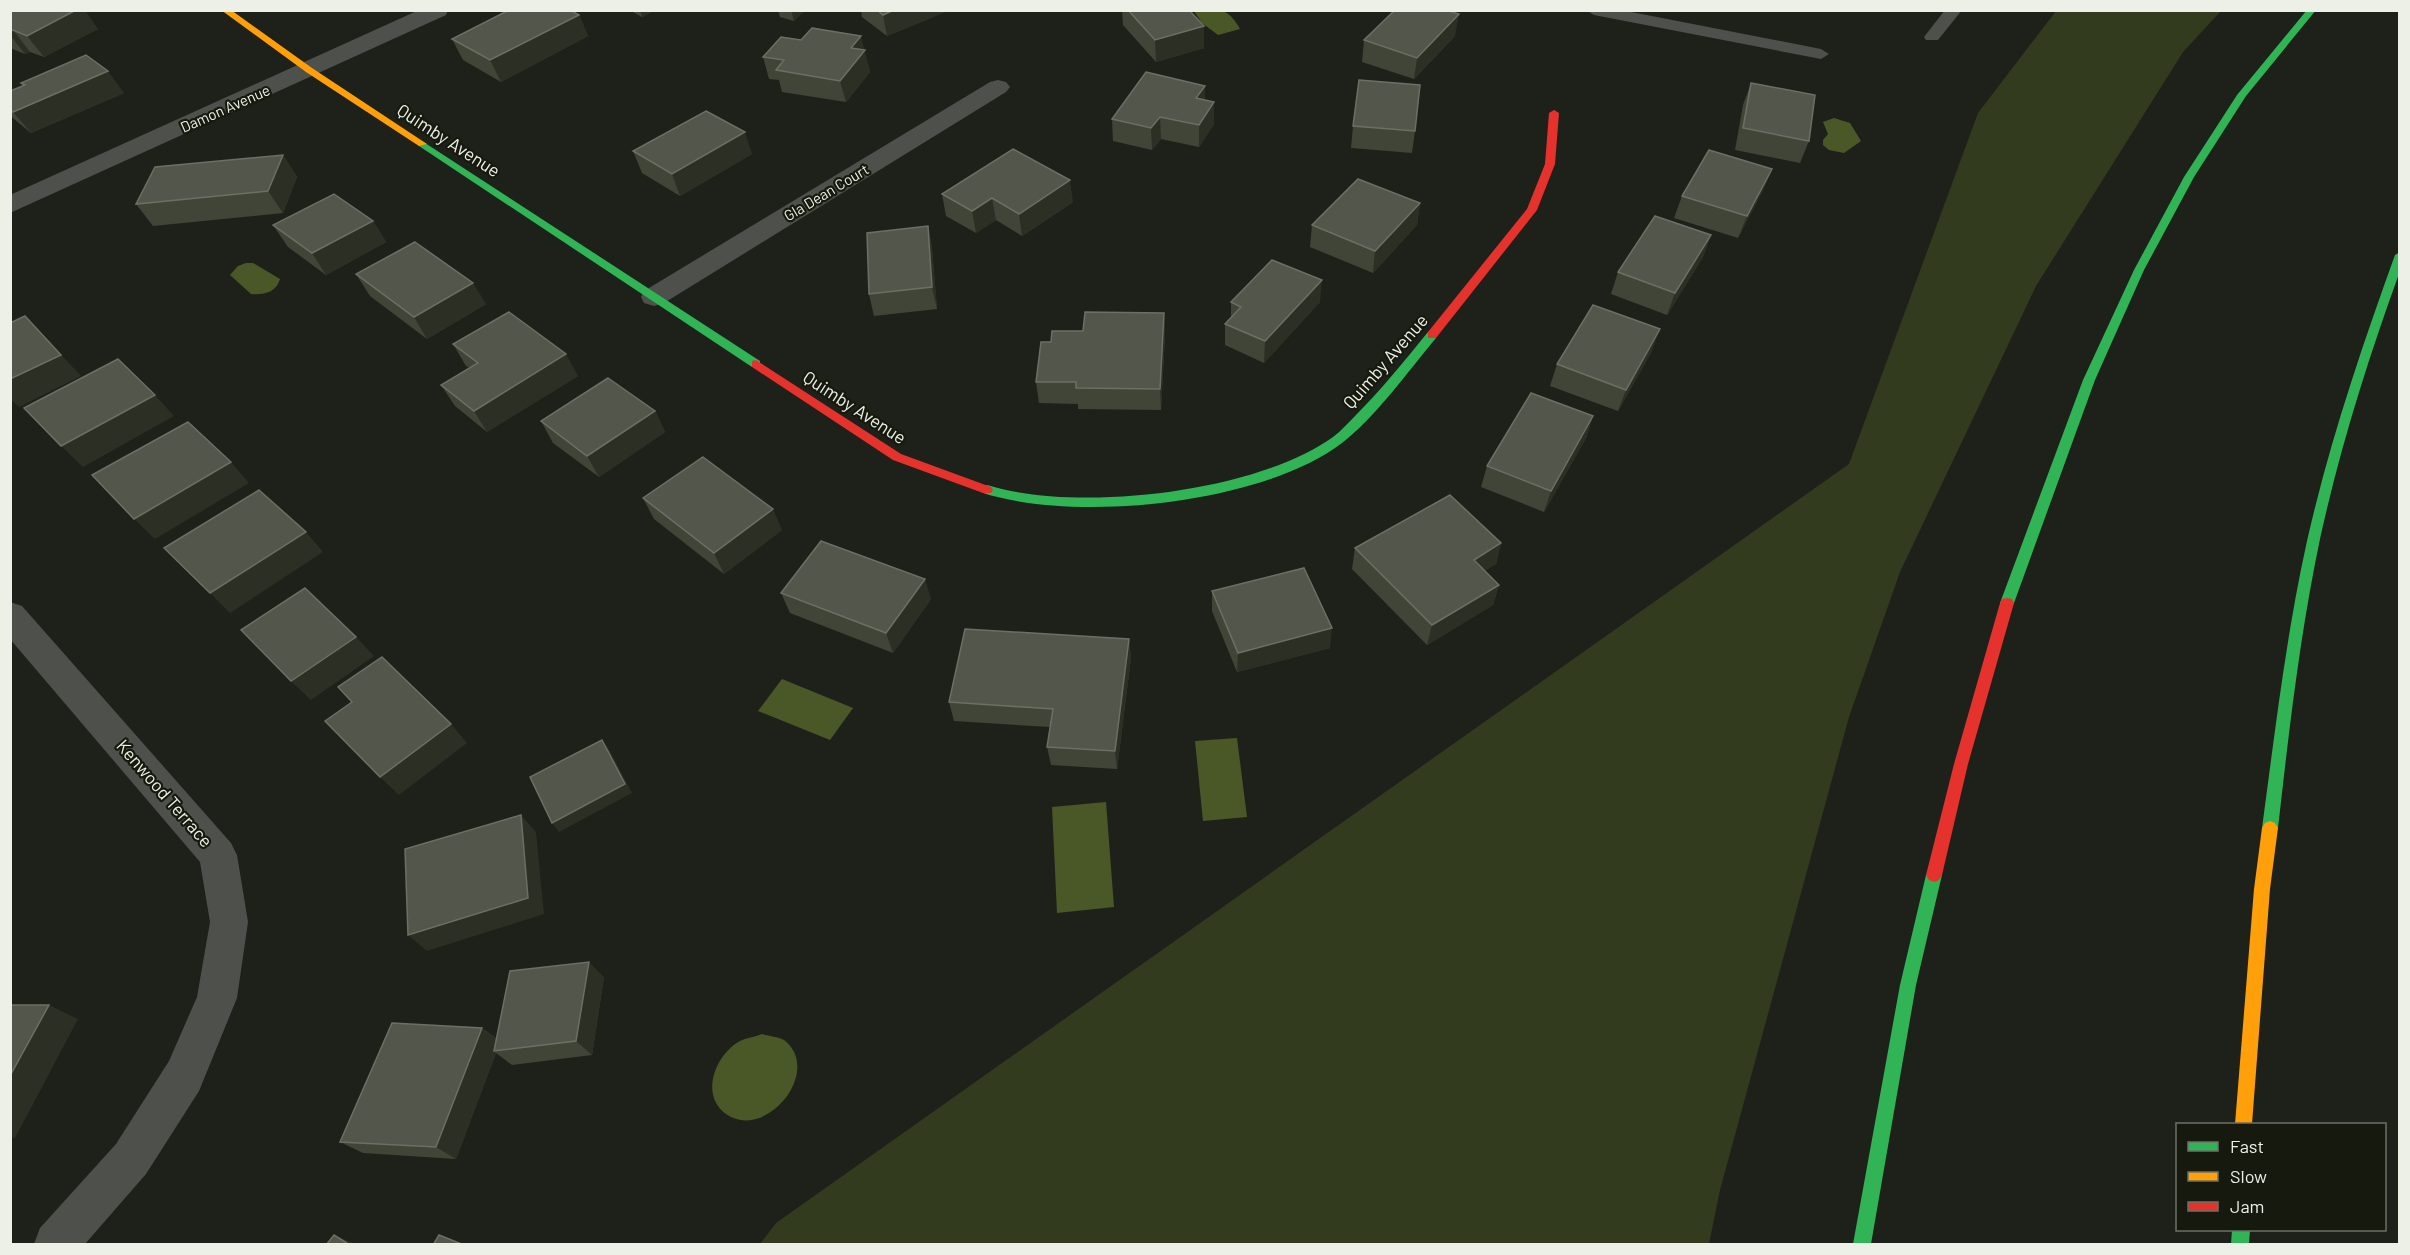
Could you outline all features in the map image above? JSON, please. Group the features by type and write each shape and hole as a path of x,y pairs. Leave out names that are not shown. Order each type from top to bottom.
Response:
{"main road":[{"name":"Quimby Avenue","path":"225,10 309,70 897,457 1004,496 1066,501 1141,500 1216,489 1292,466 1335,442 1382,397 1532,210 1550,164 1554,113"},
{"path":"1862,1245 1908,985 1961,764 2012,586 2089,380 2134,280 2189,177 2293,10"},
{"path":"2242,95 2312,10"},
{"path":"2244,1123 2262,889 2286,696 2314,539 2364,352 2400,255"}],"street":[{"name":"Damon Avenue","path":"10,205 438,10"},
{"name":"Gla Dean Court","path":"654,297 998,87"},
{"name":"Kenwood Terrace","path":"10,615 218,855 229,922 216,998 184,1077 131,1159 56,1245"}],"lane":[{"path":"1594,10 1821,54"},
{"path":"1932,37 1954,10"}],"shaded area":[{"path":"1194,11 1222,11 1231,16 1240,29 1218,35 1202,23"},
{"path":"2056,11 2221,11 2183,52 2036,286 1900,572 1849,717 1720,1190 1709,1244 760,1244 776,1223 1849,464 1978,113"},
{"path":"1834,118 1850,123 1861,141 1844,153 1829,150 1823,145 1823,140 1828,134 1823,122"},
{"path":"253,263 280,279 278,284 272,290 264,293 251,294 230,275 238,266"},
{"path":"782,679 853,708 830,740 758,711"},
{"path":"1237,738 1247,817 1203,821 1195,741"},
{"path":"1106,802 1114,907 1057,913 1052,807"},
{"path":"762,1034 784,1040 795,1053 797,1069 794,1084 785,1099 772,1111 757,1119 741,1120 726,1114 718,1106 713,1096 714,1075 724,1055 731,1047 742,1040"}],"building":[{"path":"10,10 76,10 27,36 13,30 10,32"},
{"path":"509,10 570,10 579,15 490,60 452,39"},
{"path":"877,10 894,10 883,15"},
{"path":"1128,10 1189,10 1204,26 1155,40"},
{"path":"1395,10 1446,10 1459,14 1417,58 1364,40"},
{"path":"812,28 861,36 851,48 865,50 840,81 776,70 784,60 763,57 781,37 801,40"},
{"path":"86,55 108,71 13,112 10,109 10,91 25,85 21,83"},
{"path":"1146,72 1205,86 1196,98 1214,102 1199,125 1160,117 1151,128 1112,119"},
{"path":"1359,80 1420,85 1415,131 1353,126"},
{"path":"1751,83 1815,95 1809,141 1743,128"},
{"path":"706,111 745,132 672,174 633,151"},
{"path":"1013,149 1070,180 1019,214 992,198 972,211 942,194"},
{"path":"1709,150 1772,169 1747,216 1682,196"},
{"path":"283,155 268,191 136,204 155,167"},
{"path":"1358,179 1420,203 1375,251 1312,225"},
{"path":"334,194 373,221 312,253 273,225"},
{"path":"1655,216 1711,235 1675,293 1618,272"},
{"path":"928,226 932,287 869,294 867,233"},
{"path":"415,242 473,283 414,317 356,274"},
{"path":"1272,260 1322,280 1265,341 1225,324 1241,307 1231,302"},
{"path":"1593,305 1660,329 1626,390 1557,364"},
{"path":"509,312 566,354 474,411 441,385 478,363 453,344"},
{"path":"1085,312 1164,313 1160,389 1076,388 1076,382 1036,382 1041,342 1051,342 1052,331 1083,331"},
{"path":"25,316 61,355 10,379 10,323"},
{"path":"118,359 155,395 61,446 24,408"},
{"path":"608,378 655,411 587,456 541,421"},
{"path":"1531,393 1593,416 1551,491 1487,466"},
{"path":"188,422 231,462 134,519 92,475"},
{"path":"703,457 773,509 714,553 643,498"},
{"path":"259,490 306,532 210,593 164,548"},
{"path":"1450,495 1501,543 1474,560 1499,585 1432,625 1355,548"},
{"path":"821,541 925,579 886,633 781,593"},
{"path":"1304,568 1332,628 1238,653 1212,591"},
{"path":"305,588 356,637 291,681 241,630"},
{"path":"965,629 1129,639 1115,751 1047,747 1053,709 949,702"},
{"path":"382,657 451,724 380,777 325,721 352,702 338,687"},
{"path":"602,740 625,784 552,823 530,777"},
{"path":"521,815 528,898 408,935 405,849"},
{"path":"589,962 576,1041 494,1051 510,971"},
{"path":"10,1005 49,1005 10,1076"},
{"path":"392,1023 482,1028 436,1147 340,1142"},
{"path":"334,1235 350,1245 326,1245"},
{"path":"439,1235 464,1245 433,1245"}],"traffic: fast":[{"path":"2007,603 2089,380 2139,270 2189,177 2242,95 2312,10"},
{"path":"422,144 756,364"},
{"path":"2270,828 2294,647 2314,539 2352,395 2400,255"},
{"path":"987,490 1036,500 1118,500 1182,495 1245,482 1276,472 1305,459 1342,436 1386,390 1432,335"},
{"path":"1862,1244 1908,985 1934,875"},
{"path":"2240,1244 2241,1231"}],"traffic: slow":[{"path":"225,10 309,70 422,144"},
{"path":"2243,1123 2262,889 2270,828"}],"traffic: jam":[{"path":"1432,335 1532,210 1550,164 1554,113"},
{"path":"756,364 897,457 987,490"},
{"path":"1934,875 1961,764 2007,603"}]}
